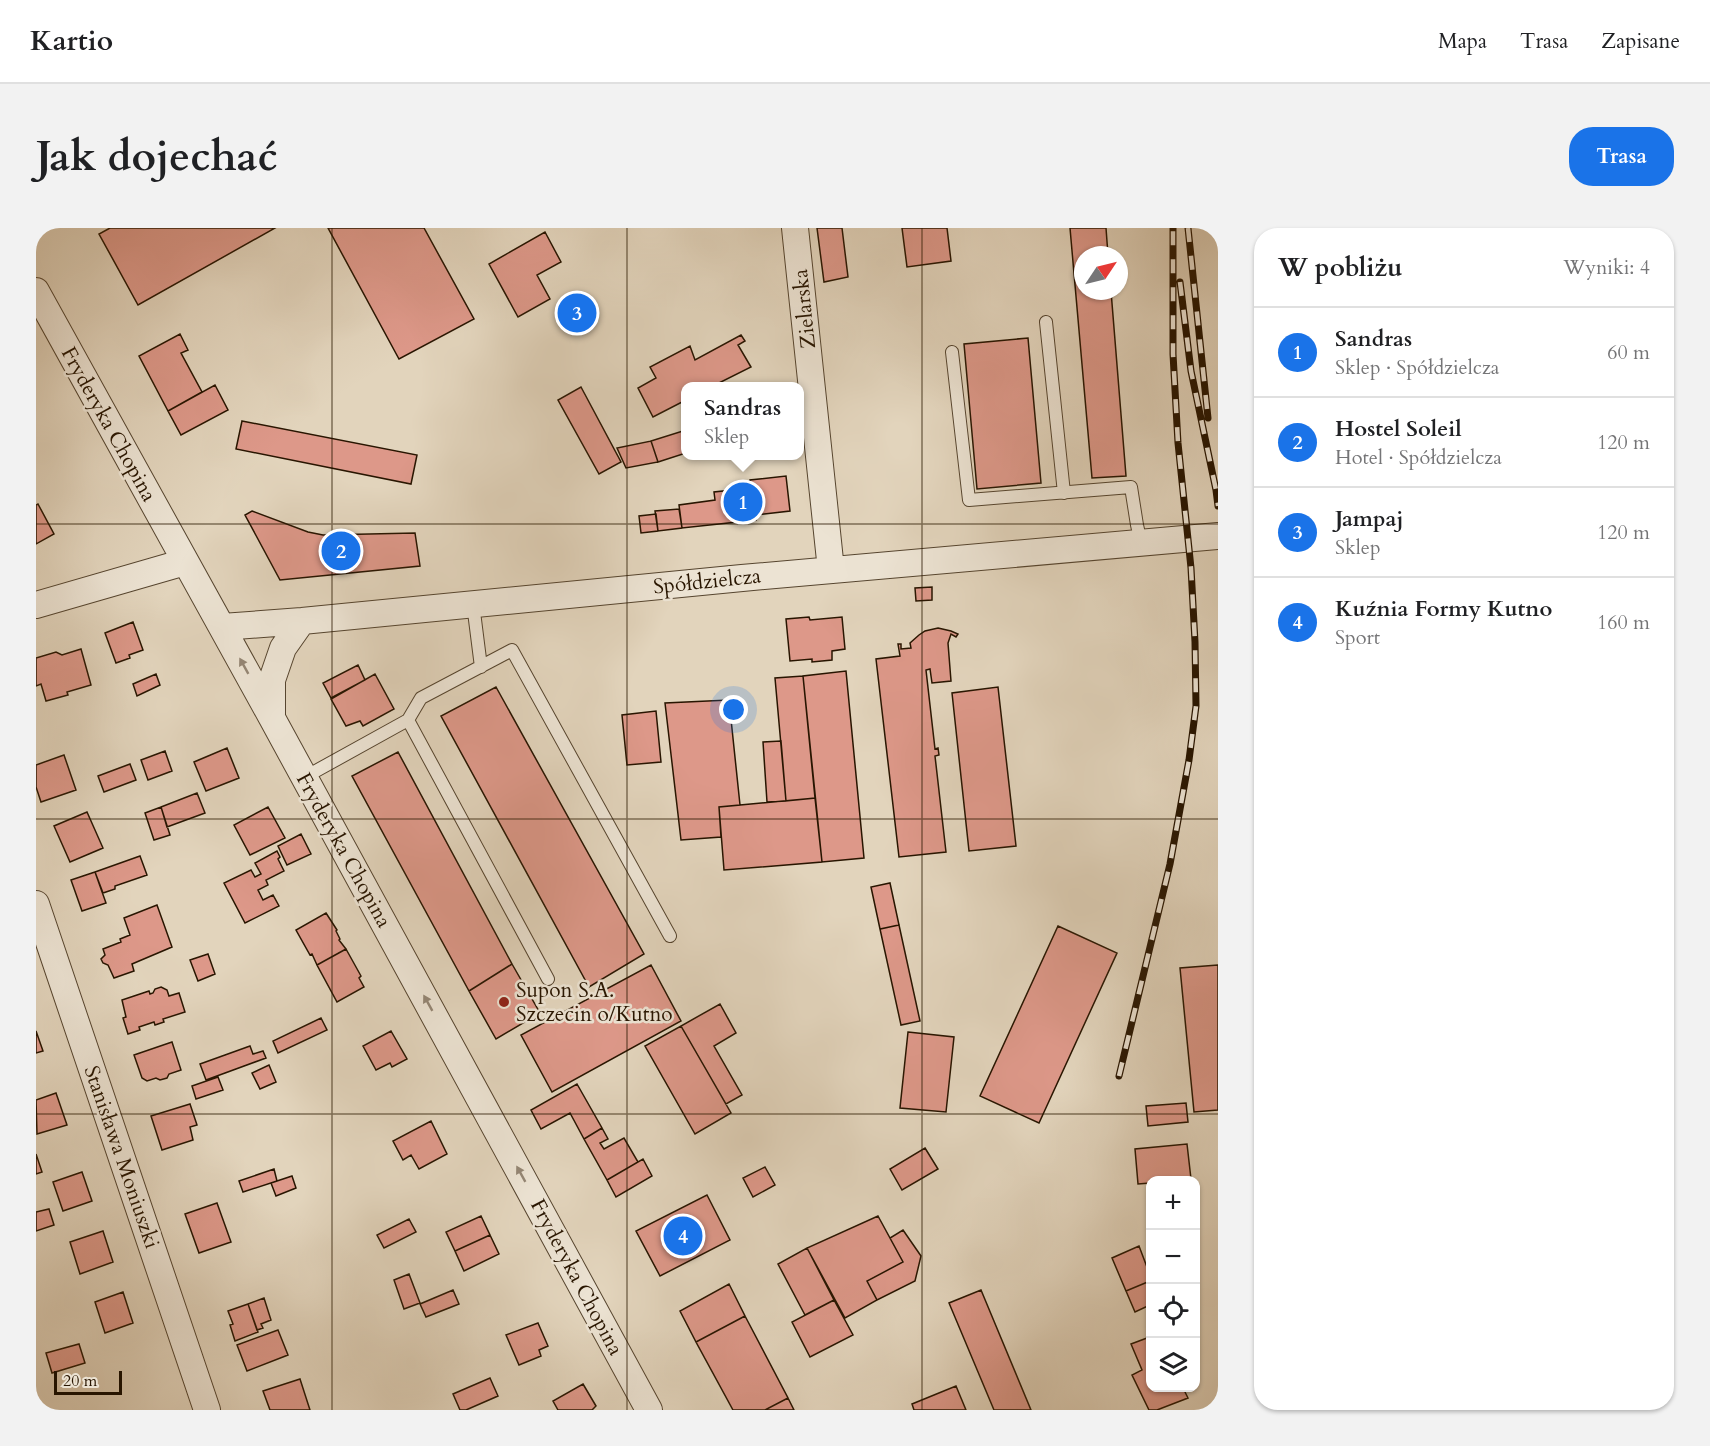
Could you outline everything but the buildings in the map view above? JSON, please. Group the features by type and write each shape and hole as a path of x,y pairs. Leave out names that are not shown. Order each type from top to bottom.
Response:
{"street":[{"name":"Zielarska","path":"795,228 831,570"},
{"name":"Fryderyka Chopina","path":"36,291 305,777 649,1410"},
{"name":"Spółdzielcza","path":"222,627 1218,536"},
{"path":"36,605 185,562"},
{"path":"272,718 272,680 283,648 302,621"},
{"name":"Stanisława Moniuszki","path":"36,904 207,1410"}],"lane":[{"path":"1046,322 1064,492"},
{"path":"952,352 969,500 1131,487 1141,543"},
{"path":"473,604 481,667"},
{"path":"305,777 408,720 421,698 512,650 670,936"},
{"path":"408,720 548,978"}],"railway":[{"path":"1119,1076 1170,864 1189,760 1196,706 1191,568 1178,443 1173,354 1173,228"},
{"path":"1188,228 1208,418"},
{"path":"1180,282 1191,371 1218,506"}],"place":[{"name":"Jampaj","path":"577,313"},
{"name":"Sandras","path":"743,502"},
{"name":"Hostel Soleil","path":"341,551"},
{"name":"Supon S.A. Szczecin o/Kutno","path":"504,1002"},
{"name":"Kuźnia Formy Kutno","path":"683,1236"}]}
